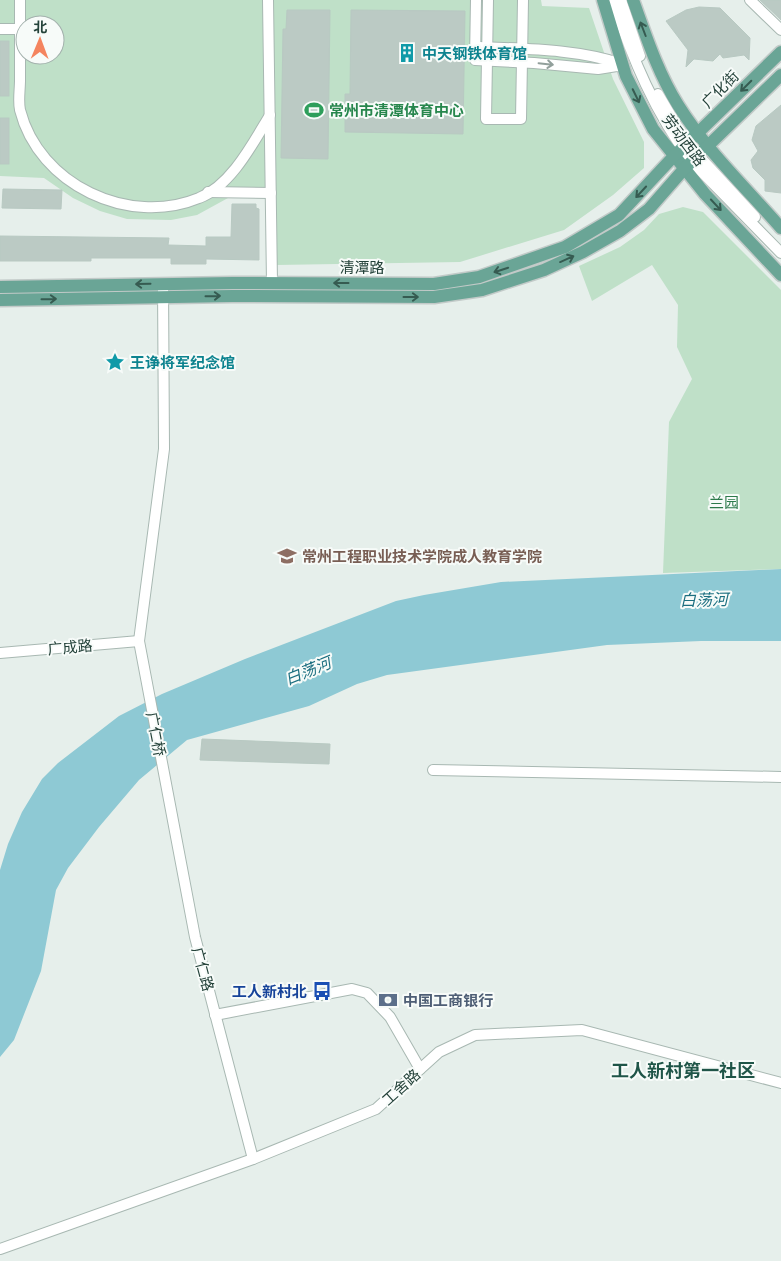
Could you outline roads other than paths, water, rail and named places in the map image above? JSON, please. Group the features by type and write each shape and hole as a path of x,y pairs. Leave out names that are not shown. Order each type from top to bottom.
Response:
{"main road":[{"name":"劳动西路","path":"603,0 622,64 653,130 681,149 781,275"},
{"name":"劳动西路","path":"633,0 659,68 677,103 698,134 781,228"},
{"name":"广化街","path":"681,149 781,52"},
{"path":"709,145 781,75"},
{"name":"清潭路","path":"0,300 164,297 434,297 482,290 544,270 583,252 620,230 649,209 691,162 709,145"},
{"name":"清潭路","path":"0,287 272,283 434,284 479,277 566,247 619,215 681,149"}],"street":[{"path":"20,0 20,15"},
{"path":"268,0 272,283"},
{"path":"476,0 475,60 598,69 622,64"},
{"path":"488,0 486,119 521,119 523,0"},
{"path":"613,0 639,73 681,149 691,162 781,253"},
{"path":"621,0 628,24 648,75 681,149"},
{"path":"750,0 781,30"},
{"path":"0,29 15,29"},
{"path":"476,47 598,56 622,64"},
{"path":"20,65 19,109 31,138 52,168 89,193 126,206 162,207 200,198 229,177 270,115"},
{"path":"691,162 781,246"},
{"path":"208,192 271,193"},
{"name":"广仁桥","path":"163,284 164,449 139,641 164,777"},
{"name":"广成路","path":"0,653 139,641"},
{"path":"433,770 781,777"},
{"name":"广仁路","path":"164,777 195,937 253,1159"},
{"path":"215,1015 352,989 367,994 390,1017 420,1069"},
{"name":"工舍路","path":"0,1249 253,1159 376,1108 439,1052 475,1035 582,1030 781,1083"}],"water":[{"name":"白荡河","path":"781,569 781,641 701,641 607,645 387,675 357,684 309,706 187,740 139,780 99,827 68,868 56,890 41,971 14,1040 0,1057 0,870 8,844 22,812 42,779 58,763 119,716 162,694 245,659 396,601 501,582"}],"place":[{"name":"中天钢铁体育馆","path":"407,53"},
{"name":"常州市清潭体育中心","path":"314,110"},
{"name":"王诤将军纪念馆","path":"115,362"},
{"name":"常州工程职业技术学院成人教育学院","path":"287,556"},
{"name":"工人新村北","path":"322,991"},
{"name":"中国工商银行","path":"388,1000"}],"district":[{"name":"工人新村第一社区","path":"683,1070"}],"park label":[{"name":"兰园","path":"724,502"}]}
